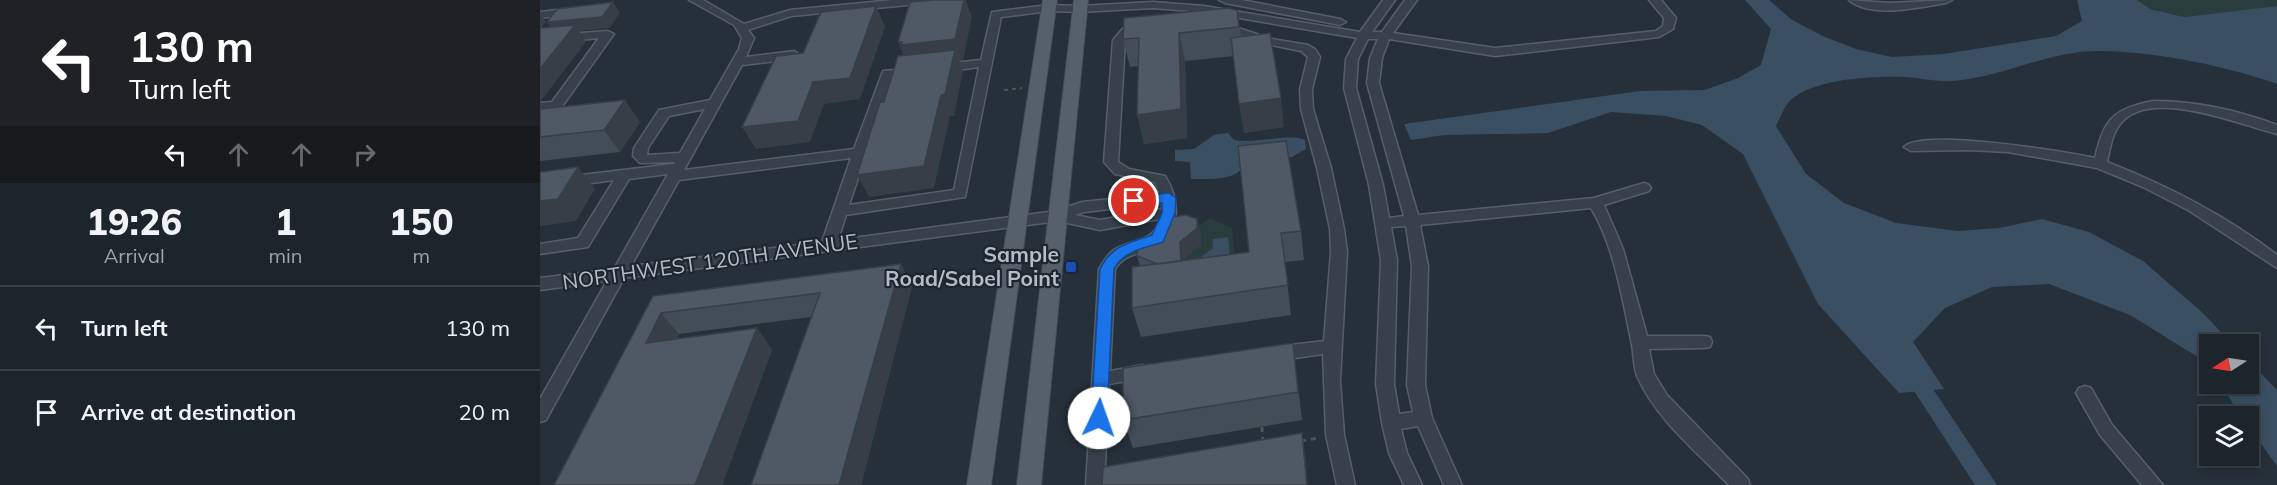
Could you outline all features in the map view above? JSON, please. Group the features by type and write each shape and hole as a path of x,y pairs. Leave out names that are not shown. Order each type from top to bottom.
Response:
{"main road":[{"path":"1029,485 1079,3"},
{"path":"979,485 1050,4"}],"street":[{"path":"540,40 573,0"},
{"path":"540,415 715,103 748,38 743,27 694,0"},
{"path":"743,27 790,13 929,0"},
{"path":"1225,0 1366,32"},
{"path":"1389,0 1366,32 1352,59 1350,88 1384,223 1389,260 1385,384 1398,453 1413,485"},
{"path":"1411,0 1384,35 1376,51 1373,83 1412,220 1420,266 1416,385 1423,418 1453,485"},
{"path":"840,211 960,194 996,14 1050,4 1208,4 1495,52 1659,34 1669,27 1670,18 1655,0"},
{"path":"1855,0 1868,6 1883,8 1946,0"},
{"path":"540,15 585,10"},
{"path":"1095,485 1107,269 1112,258 1124,250 1158,238 1169,206 1160,179 1153,176 1126,174 1118,170 1111,162 1119,40 1122,32 1129,27 1143,24 1155,25"},
{"path":"1208,29 1242,31 1270,42 1304,48 1314,57 1306,89 1307,109 1324,168 1337,229 1339,252 1332,346 1335,435 1346,485"},
{"path":"540,40 608,34 556,105 540,107"},
{"path":"737,62 796,54"},
{"path":"828,246 887,74 986,63"},
{"path":"679,167 645,160 640,156 640,148 664,113 715,103"},
{"path":"2100,164 2108,135 2119,117 2140,108 2170,105 2210,109 2248,118 2277,130"},
{"path":"1911,147 1989,146 2036,151 2100,164 2200,210 2252,243 2277,263"},
{"path":"540,185 679,167 860,153"},
{"path":"540,249 583,243 624,175"},
{"path":"1384,223 1595,203 1644,188"},
{"path":"1595,203 1603,213 1607,224 1640,343 1645,375 1664,404 1742,485"},
{"path":"1058,216 1082,207 1169,206"},
{"path":"1058,216 1100,225 1169,206"},
{"path":"1088,223 1133,208"},
{"name":"NORTHWEST 120TH AVENUE","path":"540,284 1058,216"},
{"path":"1640,343 1704,342"},
{"path":"1258,356 1332,346"},
{"path":"1101,379 1165,369"},
{"path":"2085,393 2106,430 2154,485"},
{"path":"1391,423 1423,418"}],"path":[{"path":"1004,90 1024,88"},
{"path":"1262,427 1263,448"},
{"path":"1293,445 1302,441 1335,435"}],"green space":[{"path":"2137,0 2277,0 2277,6 2184,17 2150,9"},
{"path":"1210,218 1232,228 1236,272 1185,279 1184,259 1201,245 1190,232"}],"water":[{"path":"1745,0 1769,0 1792,20 1825,37 1856,49 1892,57 1944,54 2056,36 2082,21 2077,0 2137,0 2150,9 2184,17 2277,6 2277,84 2207,64 2180,59 2126,52 2080,52 1968,79 1946,81 1879,77 1831,83 1803,92 1789,101 1776,126 1806,174 1844,203 1896,223 1958,231 1999,228 2042,219 2089,232 2143,261 2204,314 2223,334 2199,334 2199,358 2130,315 2049,284 1992,287 1945,308 1913,342 1944,389 1899,393 1818,304 1743,154 1702,125 1666,116 1611,112 1548,133 1444,135 1411,140 1404,124 1640,91 1705,90 1738,78 1761,65 1771,29"},
{"path":"1228,133 1234,140 1243,141 1298,138 1305,140 1306,149 1292,157 1243,168 1232,175 1219,178 1191,179 1190,162 1175,161 1175,150 1194,149 1214,135"},
{"path":"1228,237 1230,255 1202,269 1201,257 1213,248 1213,239"},
{"path":"2259,371 2277,390 2277,466 2259,441 2259,406 2234,406 2227,394 2259,394"}],"building":[{"path":"964,0 955,39 901,45 902,42 898,42 910,2"},
{"path":"613,2 602,17 547,22 557,9"},
{"path":"876,6 850,78 813,82 798,121 742,127 776,56 803,53 821,12"},
{"path":"1228,8 1237,10 1239,27 1179,33 1181,109 1137,115 1139,38 1123,39 1124,18"},
{"path":"575,25 540,69 540,28"},
{"path":"1270,33 1281,98 1239,104 1231,38"},
{"path":"955,50 945,94 941,95 924,166 857,175 880,102 884,102 898,56"},
{"path":"625,100 604,130 540,137 540,109"},
{"path":"1286,141 1301,231 1281,233 1288,285 1132,308 1132,267 1249,252 1238,146"},
{"path":"578,167 558,199 540,201 540,172"},
{"path":"1186,215 1197,219 1197,228 1180,242 1181,261 1158,264 1137,256 1137,247 1171,222 1171,217"},
{"path":"901,264 839,485 751,485 820,293 661,313 646,343 757,328 695,485 554,485 653,296"},
{"path":"1293,343 1298,392 1123,420 1123,368"},
{"path":"1302,433 1307,485 1102,485 1103,467"}],"waterway":[{"path":"1924,391 1987,485"}],"place":[{"name":"Sample Road/Sabel Point","path":"1071,267"}],"route":[{"path":"1099,418 1107,269 1112,258 1124,250 1158,238 1168,213 1169,198 1134,201"}]}
